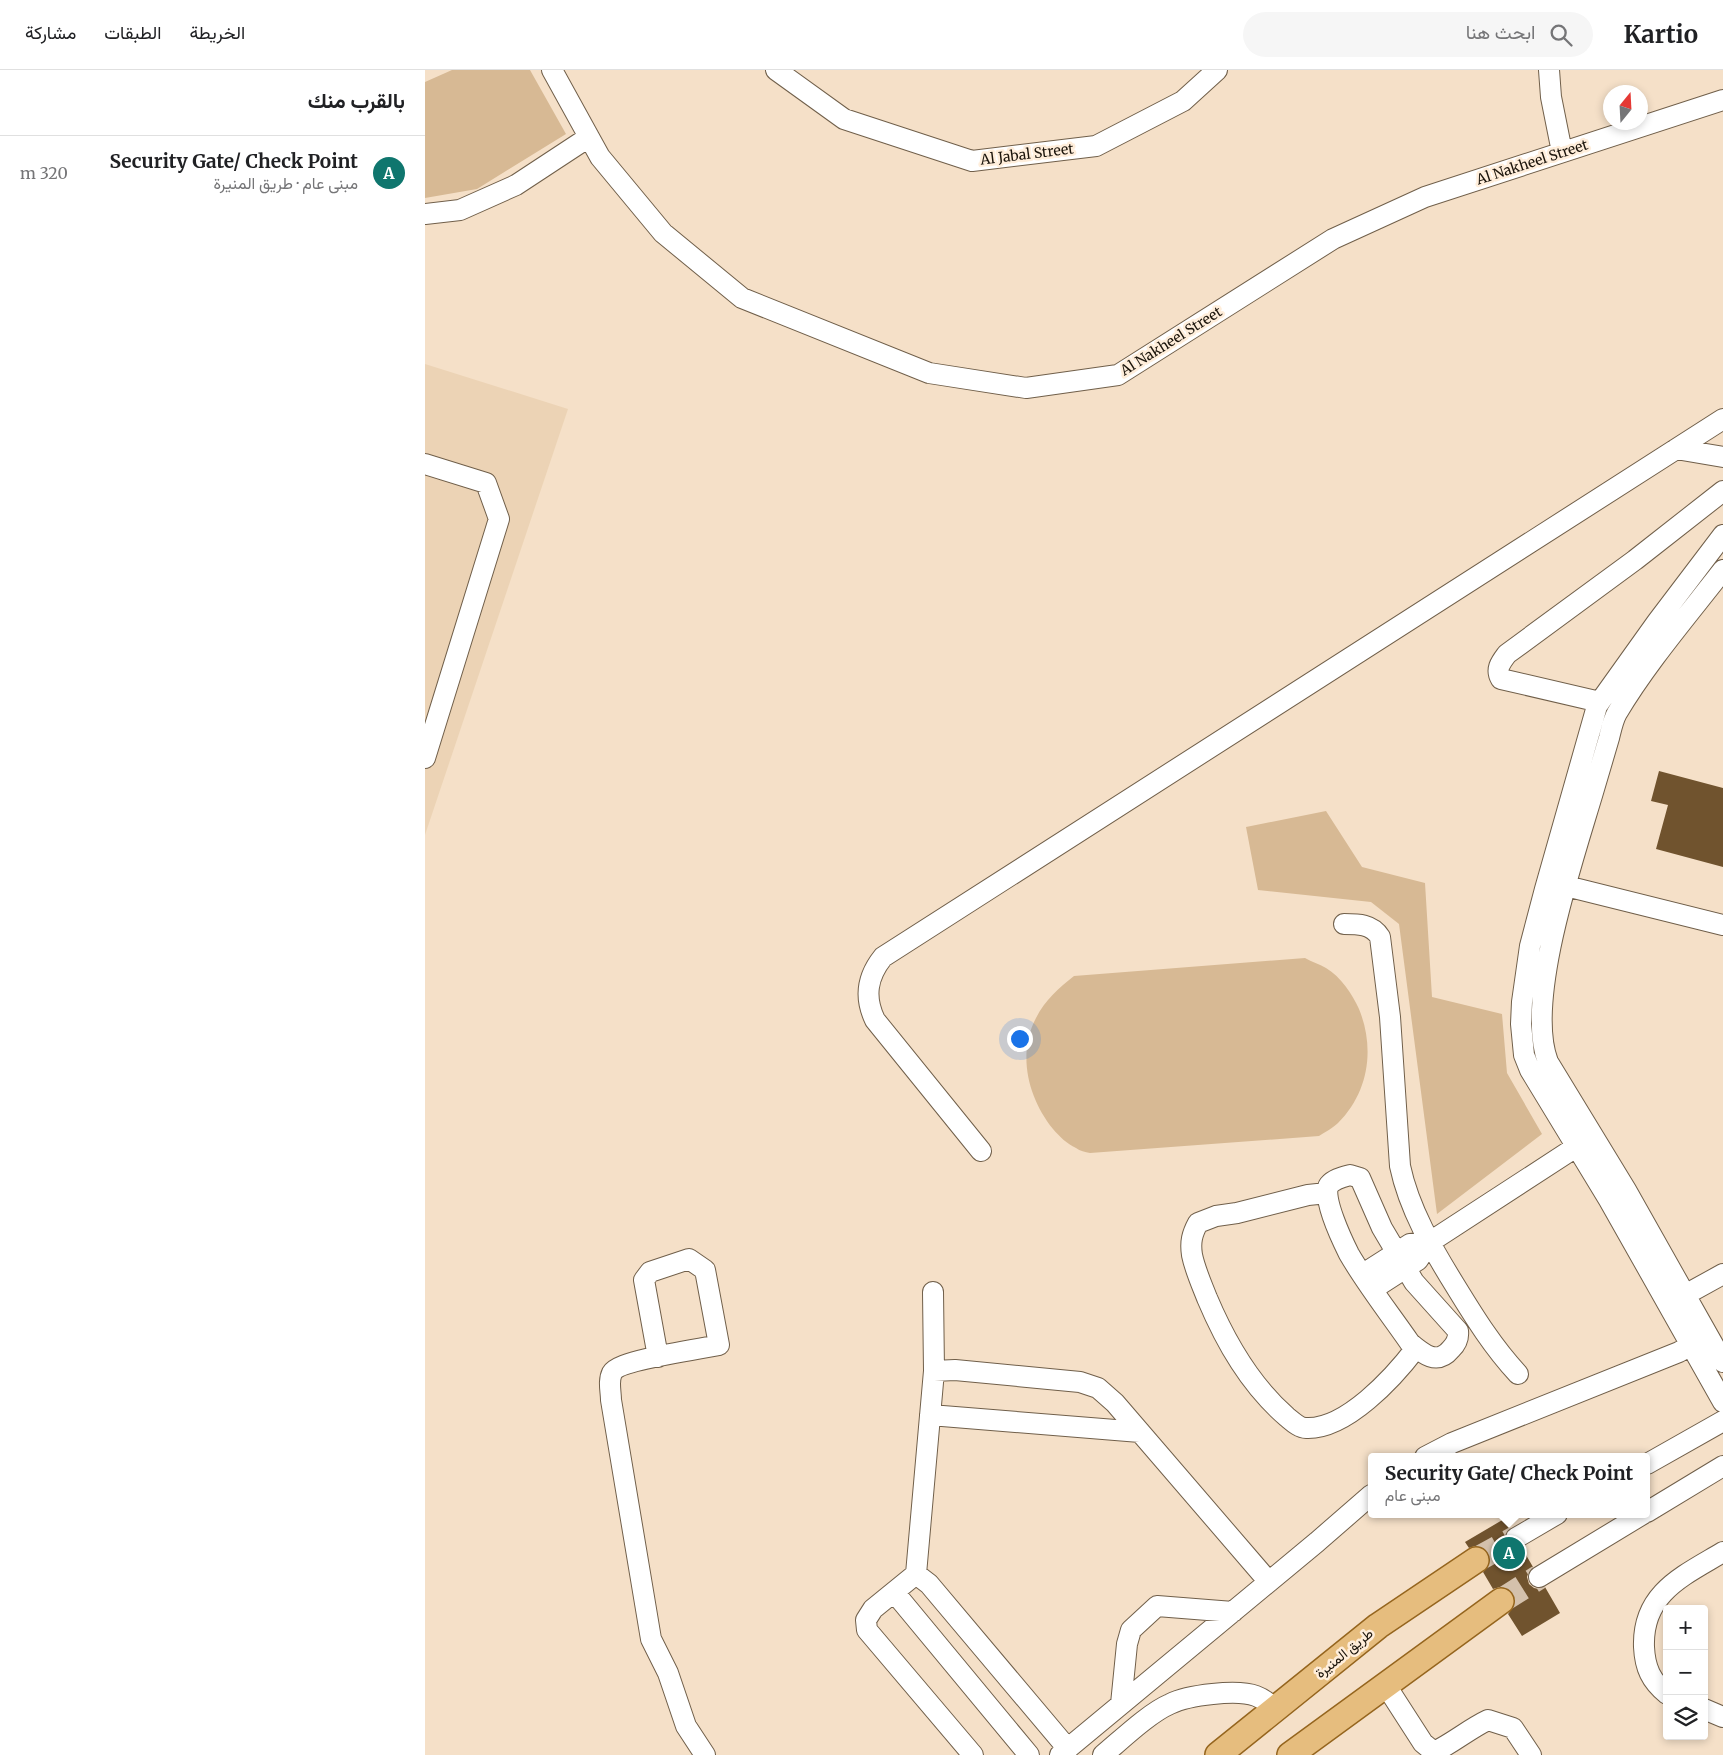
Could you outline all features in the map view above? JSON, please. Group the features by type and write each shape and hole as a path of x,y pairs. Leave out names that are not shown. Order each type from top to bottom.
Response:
{"main road":[{"name":"طريق المنيرة","path":"1218,1755 1378,1626 1476,1560"},
{"path":"1290,1755 1501,1601"}],"street":[{"name":"Al Nakheel Street","path":"552,70 601,157 663,233 742,298 929,373 1025,388 1118,375 1333,239 1425,197 1723,100"},
{"name":"Al Jabal Street","path":"776,70 844,119 972,161 1096,146 1183,100 1217,70"},
{"path":"1549,70 1551,97 1561,152"},
{"path":"425,214 460,210 516,185 589,137"},
{"path":"981,1152 873,1014 868,998 868,985 875,966 883,957 1723,419"},
{"path":"1676,449 1723,456"},
{"path":"425,464 487,483 499,519 425,758"},
{"path":"1600,702 1501,679 1498,674 1499,664 1507,654 1635,560 1723,491"},
{"path":"1676,1299 1609,1200 1530,1070 1524,1055 1522,1038 1522,1002 1530,946 1597,706 1657,622 1723,535"},
{"path":"1723,570 1673,634 1616,714 1566,886 1550,950 1542,1003 1544,1051 1557,1077 1626,1190 1676,1299 1699,1340 1723,1402"},
{"path":"1547,881 1723,925"},
{"path":"1344,924 1369,926 1380,937 1390,1016 1400,1166 1411,1201 1443,1267 1485,1334 1518,1374"},
{"path":"1368,1281 1401,1260 1419,1260 1430,1242 1576,1147"},
{"path":"1350,1175 1360,1178 1382,1228 1401,1260 1414,1282 1459,1331 1459,1338 1455,1346 1441,1358 1428,1356 1410,1343 1349,1253 1332,1214 1327,1193 1329,1185 1339,1178 1350,1175"},
{"path":"1327,1193 1308,1195 1237,1214 1216,1216 1198,1223 1192,1236 1193,1255 1200,1282 1214,1315 1241,1365 1254,1384 1273,1405 1292,1421 1303,1428 1316,1428 1342,1418 1373,1396 1416,1348"},
{"path":"657,1357 644,1280 650,1272 689,1259 705,1270 719,1345 657,1357 631,1362 612,1372 610,1380 611,1400 651,1639 668,1673 686,1726 705,1755"},
{"path":"1676,1299 1723,1274"},
{"path":"933,1292 934,1371 917,1574 873,1609 866,1620 867,1630 973,1755"},
{"path":"1699,1340 1723,1362"},
{"path":"1433,1453 1452,1443 1679,1352 1699,1340"},
{"path":"934,1371 955,1370 1080,1382 1098,1388 1115,1403 1269,1582"},
{"path":"930,1415 1140,1432"},
{"path":"1650,1462 1723,1421"},
{"path":"1650,1510 1723,1466"},
{"path":"917,1574 929,1584 1064,1752 1368,1498"},
{"path":"1516,1538 1550,1518"},
{"path":"1539,1577 1636,1518"},
{"path":"1663,1691 1656,1685 1646,1666 1644,1634 1646,1621 1658,1597 1671,1584 1723,1552"},
{"path":"895,1592 1029,1755"},
{"path":"1121,1704 1127,1644 1131,1630 1157,1606 1233,1612"},
{"path":"1385,1684 1423,1743 1434,1752 1488,1720 1513,1728 1531,1755"},
{"path":"1103,1755 1169,1704 1189,1697 1237,1693 1256,1696 1268,1702 1275,1709"},
{"path":"1708,1707 1723,1703"},
{"path":"1708,1710 1723,1716"}],"shaded area":[{"path":"452,70 530,70 566,134 477,189 425,198 425,82"},
{"path":"425,364 568,409 425,835"},
{"path":"1326,811 1362,867 1425,883 1432,997 1502,1014 1507,1073 1542,1134 1437,1214 1399,924 1371,902 1258,890 1246,827"},
{"path":"1305,958 1331,972 1345,986 1359,1009 1367,1039 1366,1069 1357,1098 1338,1123 1319,1136 1090,1153 1079,1150 1066,1142 1044,1117 1037,1104 1028,1075 1026,1061 1027,1046 1030,1032 1044,1006 1074,976"}],"building":[{"path":"1659,771 1723,788 1723,867 1656,849 1668,805 1651,801"},
{"path":"1504,1519 1510,1528 1504,1538 1506,1544 1516,1550 1522,1548 1533,1567 1527,1577 1529,1584 1539,1589 1545,1587 1560,1613 1522,1636 1508,1614 1514,1606 1515,1599 1513,1593 1506,1588 1493,1589 1483,1572 1489,1566 1488,1552 1482,1547 1475,1546 1469,1548 1465,1542"}],"tunnel":[{"path":"1476,1560 1516,1538"},
{"path":"1501,1601 1539,1577"}],"place":[{"name":"Security Gate/ Check Point","path":"1509,1553"}]}
